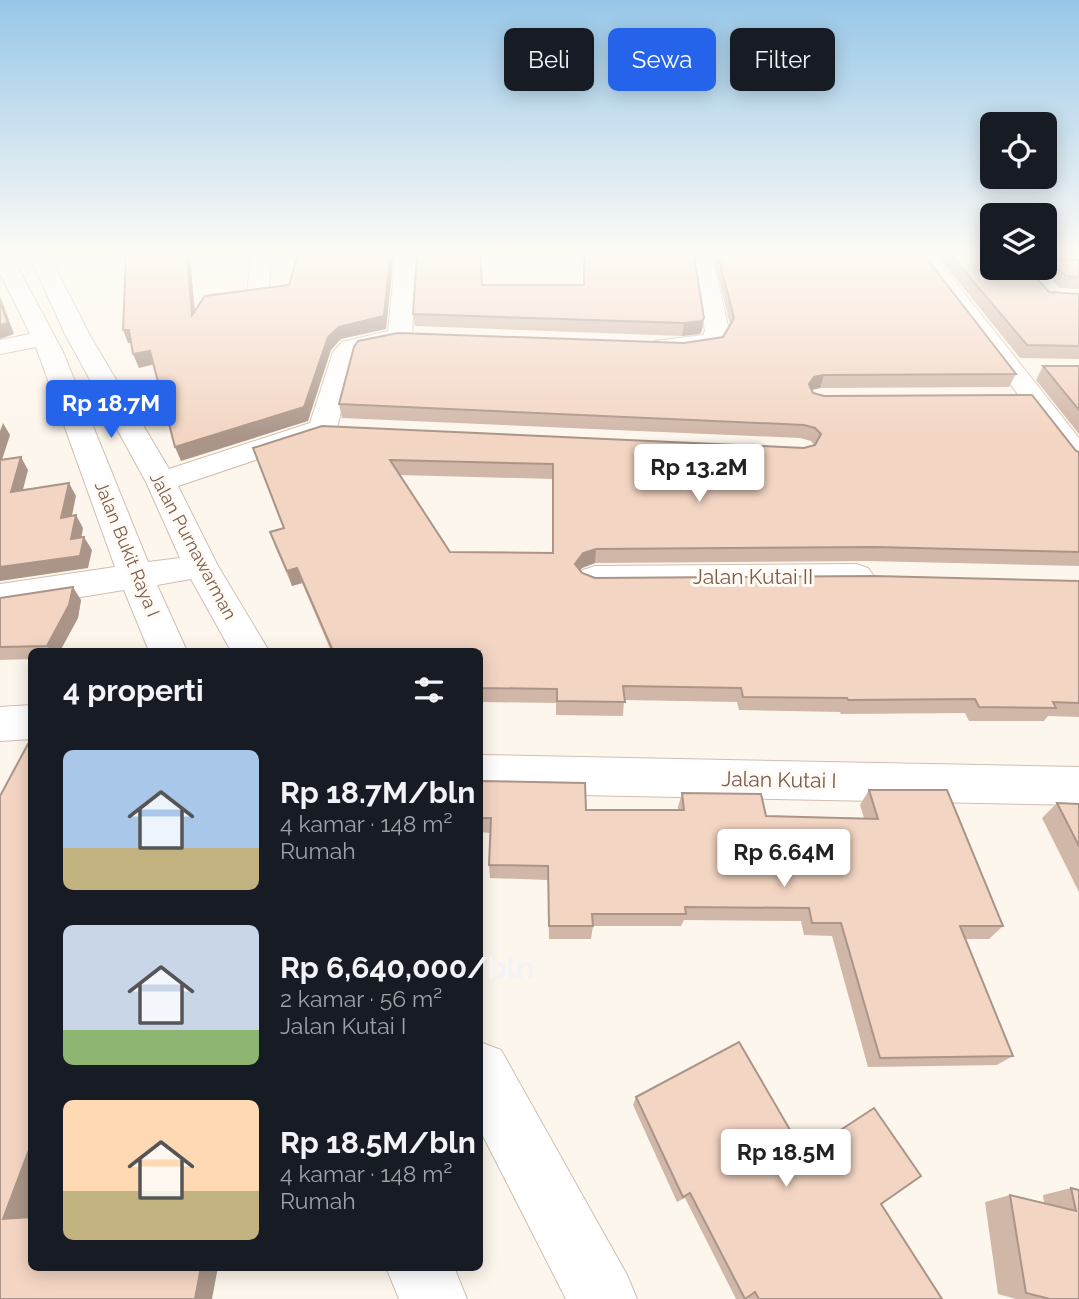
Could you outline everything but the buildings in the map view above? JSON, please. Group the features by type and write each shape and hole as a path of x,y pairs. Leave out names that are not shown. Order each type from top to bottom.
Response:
{"street":[{"name":"Jalan Bukit Raya I","path":"42,316 63,347 165,572 168,648"},
{"name":"Jalan Purnawarman","path":"55,316 63,347 161,482 165,572 247,648"},
{"path":"400,336 402,316"},
{"path":"642,345 682,346 711,342 717,331 714,316"},
{"path":"971,316 1077,452"},
{"path":"323,428 342,357 351,347 400,336 427,337"},
{"path":"0,347 63,347"},
{"path":"1012,369 1046,369"},
{"path":"1007,398 1034,398"},
{"path":"161,482 323,428 354,430"},
{"path":"0,597 165,572"},
{"name":"Jalan Kutai II","path":"595,578 894,577"},
{"path":"0,723 28,722"},
{"name":"Jalan Kutai I","path":"483,774 1079,786"},
{"path":"483,1077 603,1299"},
{"path":"422,1271 433,1299"}]}
